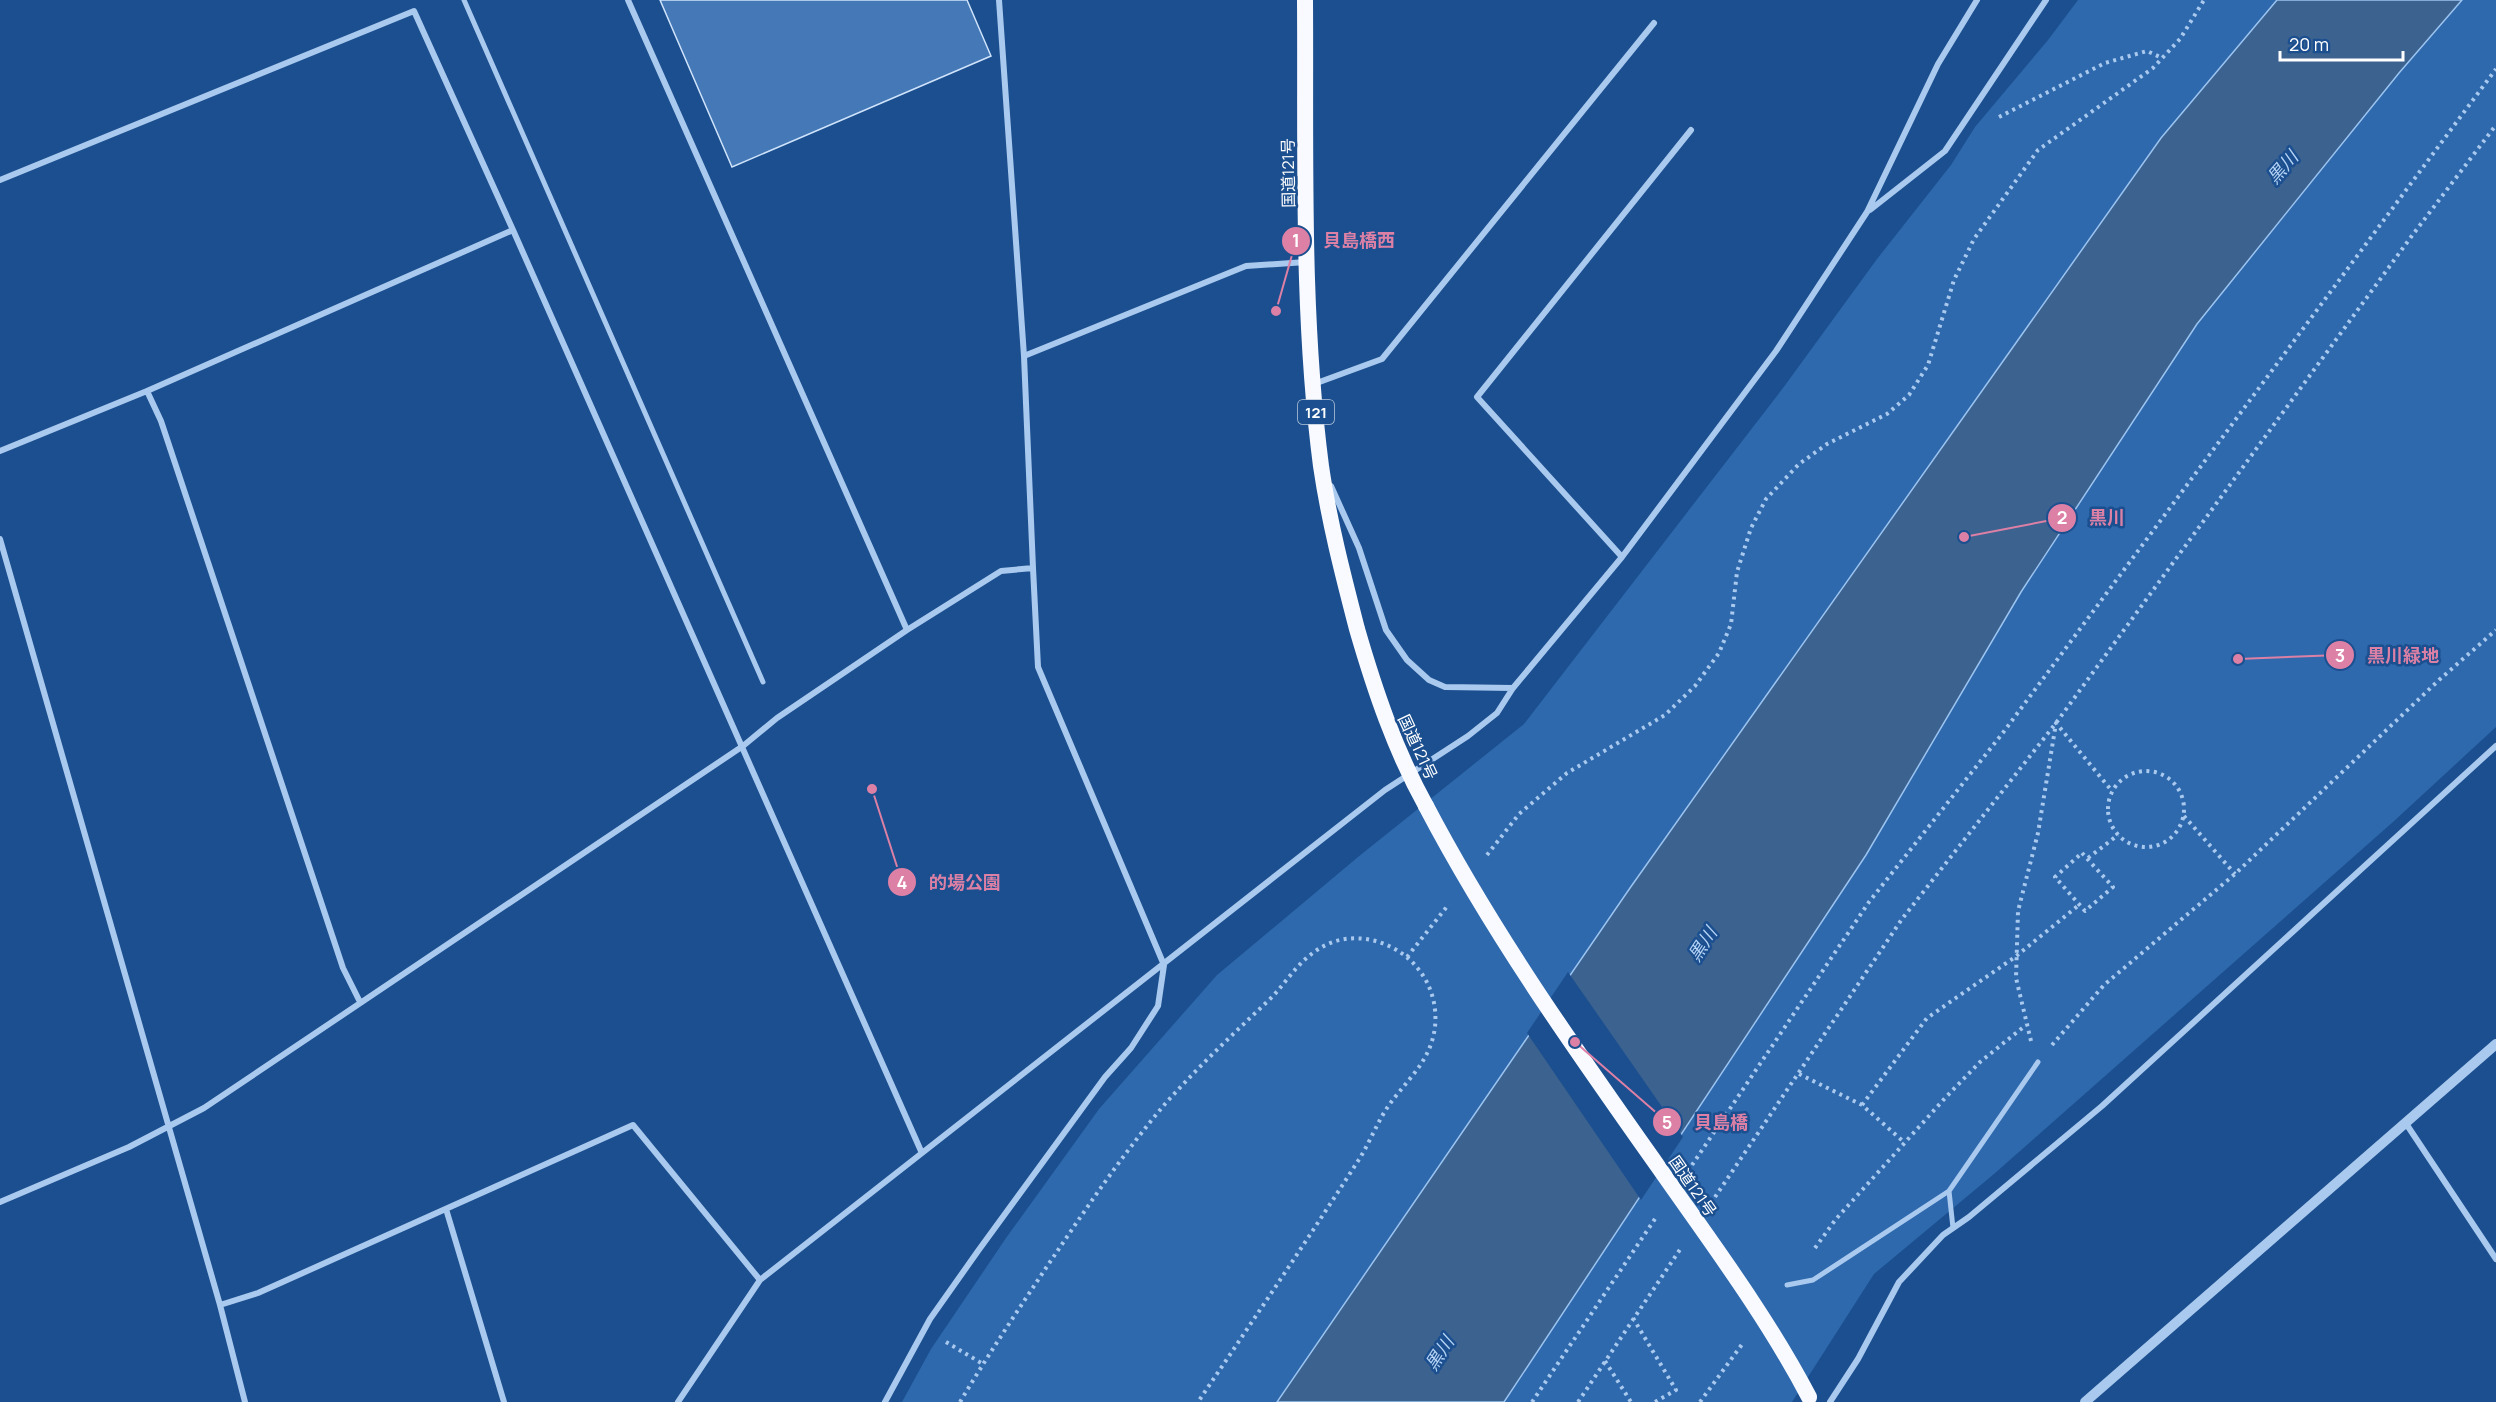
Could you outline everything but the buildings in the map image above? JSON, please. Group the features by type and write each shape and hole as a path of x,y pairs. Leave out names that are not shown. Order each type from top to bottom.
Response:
{"highway":[{"name":"国道121号","path":"1305,0 1307,261 1313,384 1322,466 1338,558 1382,713 1409,776 1495,928 1733,1273 1774,1335 1810,1400"}],"street":[{"path":"464,0 763,682"},
{"path":"628,0 907,630"},
{"path":"885,1402 930,1319 1105,1077 1131,1048 1158,1006 1164,965 1038,667 1024,356 999,0"},
{"path":"678,1402 760,1280 921,1151 1164,965 1385,790 1468,736 1497,713 1513,688 1622,557 1776,351 1867,212 1938,64 1977,0"},
{"path":"1867,212 1945,151 2046,0"},
{"path":"0,180 414,11 743,746 921,1151"},
{"path":"1313,384 1383,359 1654,23"},
{"path":"1622,557 1477,397 1691,130"},
{"path":"0,451 147,391 513,230"},
{"path":"1024,356 1246,266 1307,261"},
{"path":"147,391 161,421 343,968 360,1002"},
{"path":"1322,466 1359,548 1386,630 1407,660 1429,680 1445,687 1513,688"},
{"path":"0,539 220,1305 245,1402"},
{"path":"0,1202 129,1147 204,1108 743,746 777,718 907,630 1001,571 1033,568"},
{"path":"1830,1402 1858,1359 1899,1282 1943,1234 2102,1106 2496,746"},
{"path":"2085,1402 2496,1044"},
{"path":"1787,1286 1813,1280 1949,1191 2038,1062"},
{"path":"2405,1122 2496,1259"},
{"path":"220,1305 258,1293 633,1125 760,1280"},
{"path":"1949,1191 1953,1228"},
{"path":"446,1209 504,1402"}],"path":[{"path":"1484,858 1520,814 1567,773 1665,716 1695,686 1719,653 1731,624 1737,572 1751,528 1766,499 1799,464 1827,444 1887,414 1909,395 1928,365 1954,280 1974,239 2038,150 2153,68 2180,39 2204,0"},
{"path":"1968,116 1985,123 2105,63 2134,53 2147,51 2162,58"},
{"path":"1686,1173 1869,902 2002,734 2496,69"},
{"path":"1713,1201 1902,919 2056,723 2411,237 2496,125"},
{"path":"2038,1062 2104,985 2235,874 2439,680 2496,630"},
{"path":"2056,723 2112,791"},
{"path":"2038,1062 2026,1025 2016,978 2015,957 2018,911 2038,833 2056,723"},
{"path":"2153,770 2167,776 2178,787 2184,801 2184,816 2179,830 2168,841 2154,846 2139,847 2125,841 2118,835 2108,817 2108,801 2112,791 2124,776 2138,771 2153,770"},
{"path":"2184,816 2235,874"},
{"path":"2088,859 2118,835"},
{"path":"2082,853 2088,859 2113,887 2085,911 2055,878 2082,853"},
{"path":"1407,957 1449,903"},
{"path":"1862,1105 1927,1018 2015,957 2079,905"},
{"path":"960,1402 1105,1179 1165,1105 1212,1054 1270,999 1296,966 1330,943 1352,938 1374,940 1395,948 1407,957 1426,979 1434,1000 1436,1023 1431,1044 1420,1064 1387,1108 1360,1158 1198,1402"},
{"path":"1787,1286 1836,1219 1904,1142 1980,1062 2026,1025"},
{"path":"1799,1074 1862,1105 1904,1142"},
{"path":"1532,1402 1659,1213"},
{"path":"1578,1402 1686,1240"},
{"path":"1634,1318 1676,1389 1656,1402"},
{"path":"940,1338 983,1364"},
{"path":"1700,1402 1746,1339"},
{"path":"1605,1361 1631,1402"}],"shaded area":[{"path":"2078,0 2277,0 2161,138 1630,888 1277,1402 902,1402 931,1349 1006,1238 1099,1109 1217,975 1358,857 1524,724 1783,388 1877,259 1951,165 1975,127 2048,40"},
{"path":"2462,0 2496,0 2496,727 2393,822 1994,1174 1874,1274 1792,1402 1504,1402 1866,855 2021,592 2197,324 2399,73"}],"water":[{"path":"2277,0 2462,0 2399,73 2197,324 2021,592 1866,855 1504,1402 1277,1402 1630,888 2161,138"}],"pier":[{"path":"1568,972 1683,1137 1641,1200 1527,1033"}],"place":[{"name":"貝島橋西","path":"1276,311"},
{"name":"黒川","path":"1964,537"},
{"name":"黒川緑地","path":"2238,659"},
{"name":"的場公園","path":"872,789"},
{"name":"貝島橋","path":"1575,1042"}]}
